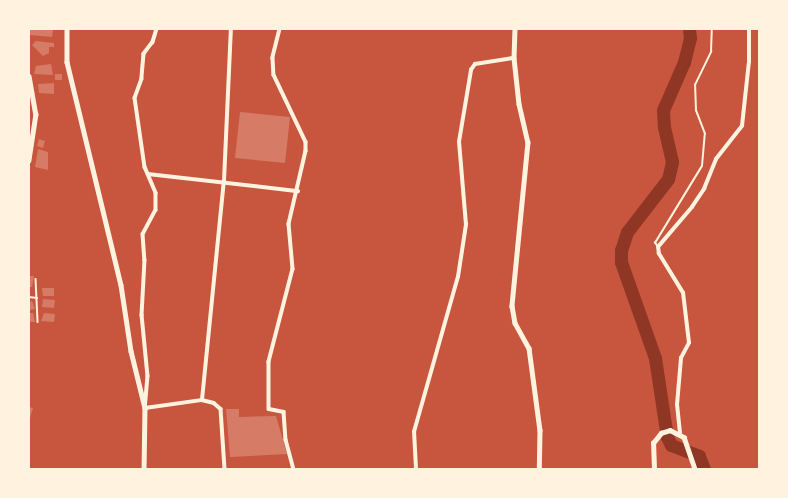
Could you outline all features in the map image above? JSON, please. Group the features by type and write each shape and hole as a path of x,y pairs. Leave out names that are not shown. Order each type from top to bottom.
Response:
{"street":[{"path":"67,29 67,62 121,285 132,358 145,408"},
{"path":"144,469 145,408 148,376 142,329 145,260 143,234 156,207 155,188 145,166 135,98 142,79 144,54 153,42 157,29"},
{"path":"202,400 224,181 231,29"},
{"path":"280,29 272,58 274,75 306,142 298,191 288,224 293,268 284,311 270,355 268,390 269,409 284,412 286,440 294,469"},
{"path":"515,29 514,58 519,104 528,142 512,306 515,323 529,348 540,430 539,469"},
{"path":"695,469 687,445 680,433 677,405 681,358 689,342 684,293 659,254 658,247 692,207 704,189 716,159 742,126 748,62 749,29"},
{"path":"416,469 414,432 441,329 458,278 466,225 459,142 471,70 475,64 514,58"},
{"path":"29,76 36,114 29,160"},
{"path":"148,174 224,181 298,191"},
{"path":"145,408 202,400 214,403 221,409 225,469"},
{"path":"654,469 653,443 661,433 670,430 680,433"}],"lane":[{"path":"658,247 655,243 702,166 705,134 696,111 695,85 711,52 712,29"},
{"path":"36,279 38,322"},
{"path":"29,297 37,298"}],"building":[{"path":"30,29 53,30 52,37 30,35"},
{"path":"36,41 54,43 54,47 49,47 49,53 43,56 32,45"},
{"path":"51,64 53,75 34,74 36,66"},
{"path":"55,74 62,74 62,80 55,80"},
{"path":"54,83 54,94 39,93 38,84"},
{"path":"240,112 290,117 285,163 235,158"},
{"path":"39,139 45,141 43,148 37,146"},
{"path":"38,149 48,152 48,170 35,167"},
{"path":"29,276 34,276 32,287 29,287"},
{"path":"42,288 54,288 54,296 43,296"},
{"path":"43,299 55,300 54,308 42,307"},
{"path":"32,301 35,309 29,310 29,302"},
{"path":"29,313 33,313 35,322 29,322"},
{"path":"44,313 55,314 54,322 41,321"},
{"path":"29,407 33,408 30,418 29,418"},
{"path":"226,409 239,409 239,417 276,416 287,454 230,457"}],"waterway":[{"path":"689,29 690,38 684,62 663,110 664,127 672,162 668,179 627,232 621,250 621,262 655,358 667,437 671,445 699,456 704,469"}]}
